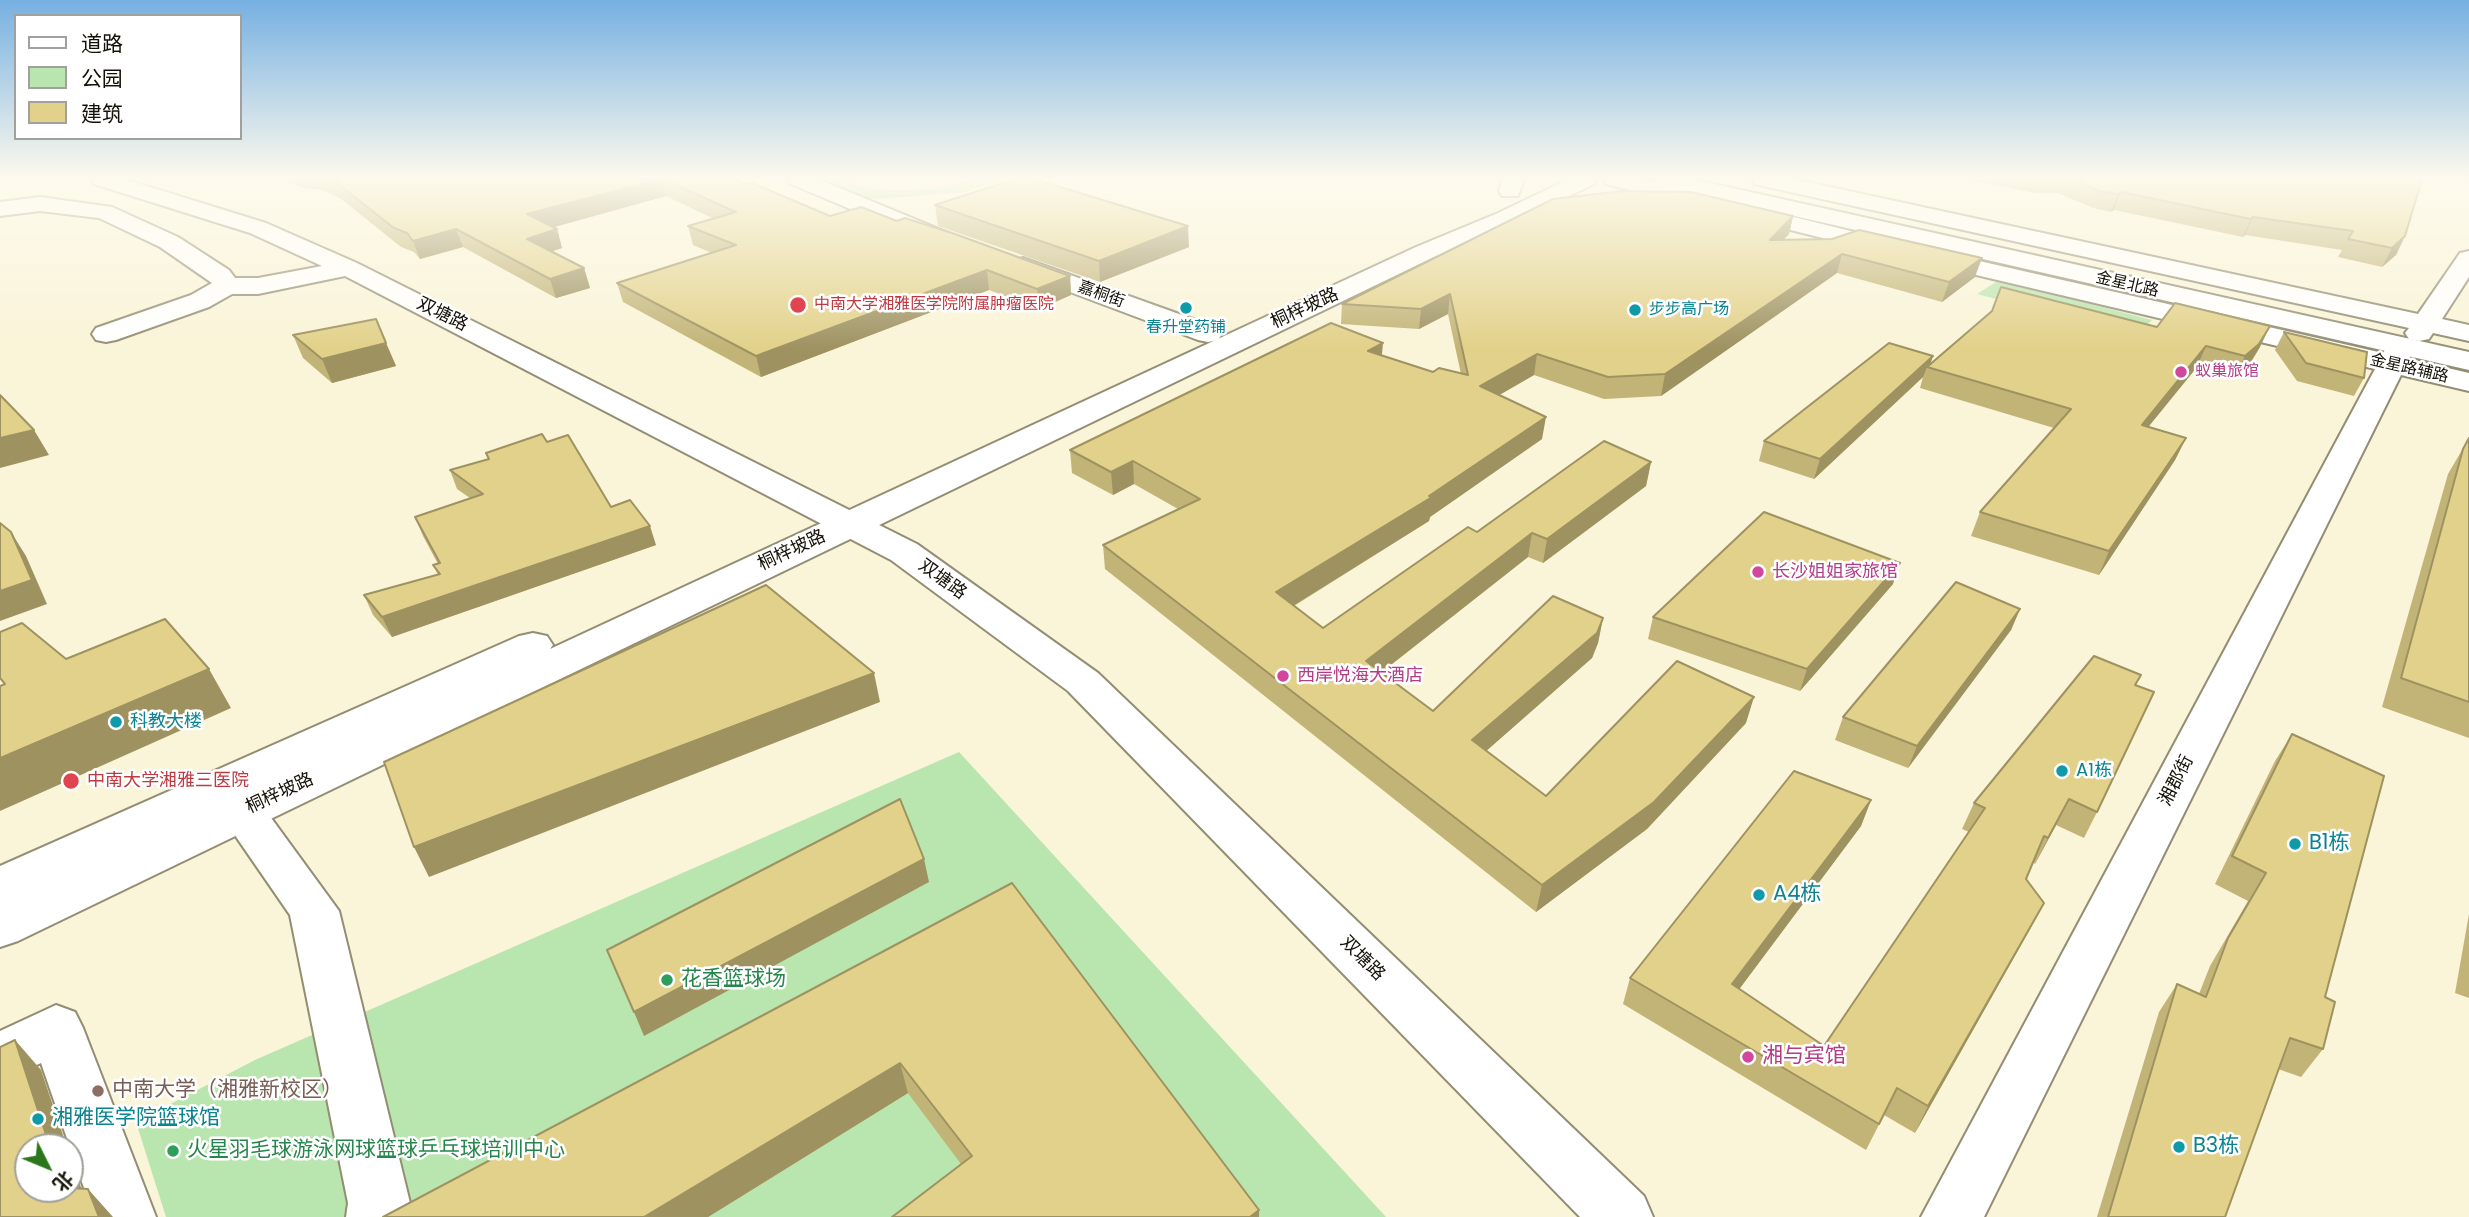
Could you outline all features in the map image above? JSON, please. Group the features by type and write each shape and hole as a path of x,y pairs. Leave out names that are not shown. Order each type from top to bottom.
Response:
{"street":[{"path":"156,236 220,275 227,286"},
{"name":"双塘路","path":"276,236 348,268 493,340 904,552 1083,682 1622,1217"},
{"path":"935,236 967,245"},
{"name":"桐梓坡路","path":"0,927 242,812 1208,334 1421,236"},
{"name":"桐梓坡路","path":"0,887 835,518 1425,252 1450,236"},
{"name":"金星路辅路","path":"1844,236 2469,383"},
{"name":"金星北路","path":"1939,236 2469,343"},
{"name":"金星北路","path":"1971,236 2415,334 2469,361"},
{"path":"2002,236 2415,334 2469,333"},
{"name":"嘉桐街","path":"995,255 1208,334"},
{"name":"湘郡街","path":"1952,1217 2415,334 2469,258"},
{"path":"106,334 200,301 227,286 258,286 348,268"},
{"path":"242,812 314,911 379,1203 377,1217"},
{"path":"0,1058 56,1028 125,1217"}],"green space":[{"path":"1999,280 2152,320 2135,336 1977,294"},
{"path":"959,752 1386,1217 166,1217 136,1122 255,1060"}],"building":[{"path":"409,236 432,236 413,241"},
{"path":"469,236 537,236 527,239 584,268 550,279"},
{"path":"713,236 960,236 1070,276 1037,289 987,270 756,356 617,283 736,245"},
{"path":"1025,236 1163,236 1099,261"},
{"path":"1479,236 1774,236 1770,240 1884,236 1982,258 1949,282 1842,254 1665,374 1608,377 1537,354 1480,386 1546,417 1429,496 1432,497 1276,592 1323,628 1468,527 1477,532 1604,441 1651,462 1547,539 1532,533 1366,661 1433,711 1553,596 1603,618 1597,633 1472,740 1546,796 1677,661 1754,697 1654,802 1542,885 1103,545 1200,499 1133,461 1111,472 1070,450 1331,323 1383,343 1368,351 1433,372 1439,368 1468,375 1450,294 1421,309 1342,304"},
{"path":"2350,236 2405,236 2392,248 2348,239"},
{"path":"2001,287 2157,327 2175,303 2270,326 2259,344 2245,356 2206,346 2142,425 2186,438 2109,551 1980,512 2071,409 1927,367 1992,311"},
{"path":"376,319 386,343 322,359 293,335"},
{"path":"2284,332 2367,352 2364,378 2306,363"},
{"path":"1889,343 1933,356 1820,459 1764,441"},
{"path":"0,395 34,430 0,438"},
{"path":"542,434 547,442 568,435 611,507 630,500 650,526 382,617 364,595 440,574 433,565 440,563 415,517 483,494 450,470 489,459 486,453"},
{"path":"2469,438 2469,702 2401,678 2463,449"},
{"path":"1764,512 1900,563 1807,669 1653,617"},
{"path":"0,523 11,532 32,580 0,591"},
{"path":"1956,582 2020,609 1917,746 1843,717"},
{"path":"766,585 874,673 414,847 384,762"},
{"path":"165,619 209,669 0,758 0,686 5,684 0,678 0,632 22,623 66,659"},
{"path":"2094,656 2141,675 2135,685 2154,692 2097,812 2069,799 2048,838 2044,836 2026,879 2044,903 1928,1106 1897,1088 1879,1124 1630,978 1794,771 1871,800 1732,984 1824,1046 1985,808 1974,803"},
{"path":"2292,734 2384,776 2325,997 2335,1002 2323,1049 2290,1038 2225,1217 2108,1217 2177,984 2206,997 2228,938 2266,873 2232,856"},
{"path":"900,799 924,859 634,1012 607,950"},
{"path":"1012,883 1259,1210 1250,1217 892,1217 972,1156 900,1063 644,1217 383,1217"},
{"path":"15,1040 45,1133 14,1133 14,1203 84,1203 84,1189 88,1189 99,1217 0,1217 0,1047"}],"place":[{"name":"中南大学湘雅医学院附属肿瘤医院","path":"798,305"},
{"name":"春升堂药铺","path":"1186,308"},
{"name":"步步高广场","path":"1635,310"},
{"name":"蚁巢旅馆","path":"2181,372"},
{"name":"长沙姐姐家旅馆","path":"1758,572"},
{"name":"西岸悦海大酒店","path":"1283,676"},
{"name":"科教大楼","path":"116,722"},
{"name":"A1栋","path":"2062,771"},
{"name":"中南大学湘雅三医院","path":"71,781"},
{"name":"B1栋","path":"2295,844"},
{"name":"A4栋","path":"1759,895"},
{"name":"花香篮球场","path":"667,980"},
{"name":"湘与宾馆","path":"1748,1057"},
{"name":"中南大学（湘雅新校区）","path":"98,1091"},
{"name":"湘雅医学院篮球馆","path":"38,1119"},
{"name":"B3栋","path":"2179,1147"},
{"name":"火星羽毛球游泳网球篮球乒乓球培训中心","path":"173,1151"}]}
